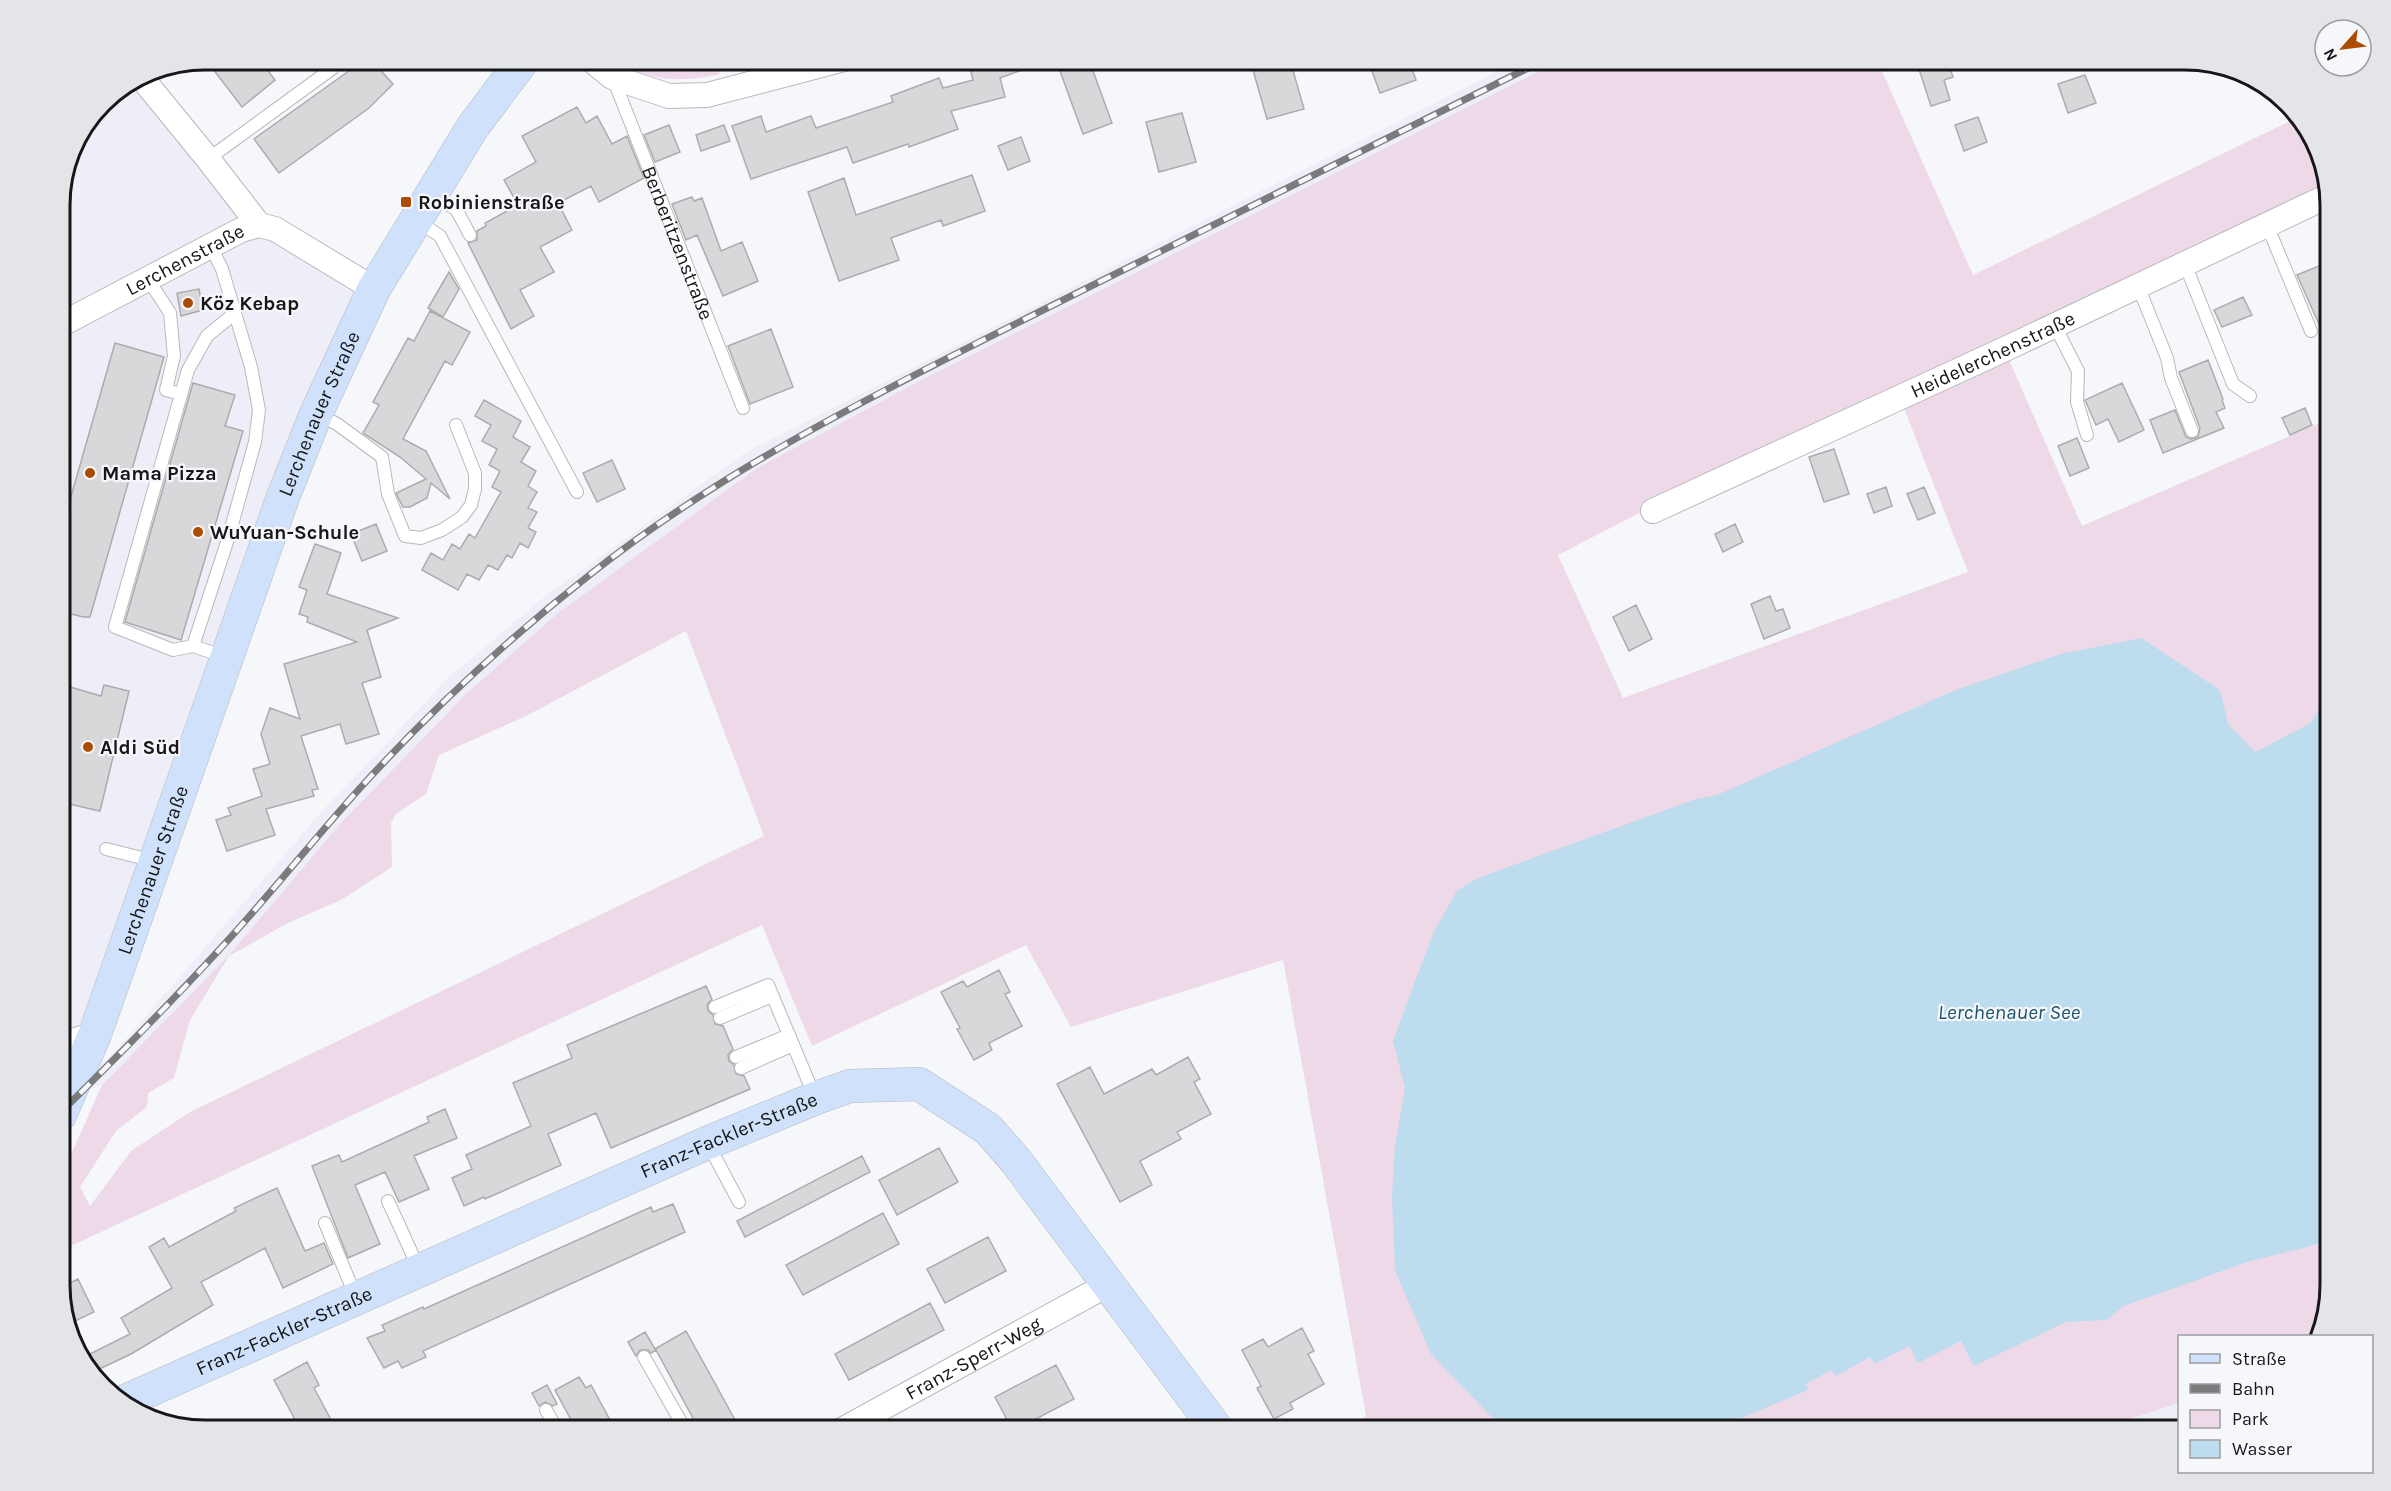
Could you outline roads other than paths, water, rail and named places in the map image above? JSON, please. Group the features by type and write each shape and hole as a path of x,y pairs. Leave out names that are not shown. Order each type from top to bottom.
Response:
{"street":[{"name":"Lerchenauer Straße","path":"71,1089 95,1034 283,497 316,414 374,289 472,128 516,70"},
{"name":"Berberitzenstraße","path":"603,70 612,77 669,96 706,95 802,70"},
{"path":"147,84 259,225"},
{"name":"Heidelerchenstraße","path":"1653,511 2055,326 2320,200"},
{"name":"Lerchenstraße","path":"71,320 210,245 241,230 259,225 275,229 374,289"},
{"path":"71,1042 95,1034"},
{"name":"Franz-Fackler-Straße","path":"132,1398 707,1143 816,1098 850,1086 919,1084 988,1129 1016,1161 1210,1420"},
{"name":"Franz-Sperr-Weg","path":"860,1420 1107,1285"}],"lane":[{"path":"208,159 330,70"},
{"name":"Berberitzenstraße","path":"612,77 743,408"},
{"path":"424,208 456,209 470,235"},
{"path":"424,208 577,492"},
{"path":"2267,225 2311,331"},
{"path":"193,646 228,539 255,442 259,410 251,367 222,269 210,245"},
{"path":"2185,264 2233,384 2250,396"},
{"path":"148,279 170,313 174,356 166,390 181,394"},
{"path":"2138,286 2167,358 2171,378 2192,431"},
{"path":"226,657 193,646 173,650 115,627 188,370 207,336 234,313"},
{"path":"2055,326 2078,371 2077,402 2087,435"},
{"path":"316,414 337,424 381,457 388,494 405,536 421,538 442,530 462,517 471,505 476,489 475,473 456,425"},
{"path":"106,849 154,861"},
{"path":"717,1012 768,985 816,1098"},
{"path":"739,1062 791,1040"},
{"path":"707,1143 739,1202"},
{"path":"388,1201 420,1270"},
{"path":"325,1224 356,1299"},
{"path":"644,1357 680,1420"},
{"path":"546,1410 552,1420"}],"water":[{"name":"Lerchenauer See","path":"2141,638 2220,690 2228,724 2255,752 2311,723 2320,707 2320,1243 2250,1261 2124,1306 2107,1320 2066,1322 1974,1366 1961,1341 1918,1363 1909,1346 1875,1364 1870,1357 1836,1376 1831,1370 1806,1384 1808,1390 1736,1420 1494,1420 1431,1354 1395,1270 1392,1195 1395,1145 1405,1088 1393,1041 1434,931 1457,891 1478,878 1696,799 1717,795 1956,690 2060,654"}],"railway":[{"path":"71,1102 201,970 346,803 415,730 531,623 592,573 645,534 755,462 870,398 1524,70"}],"place":[{"name":"Robinienstraße","path":"406,202"},
{"name":"Köz Kebap","path":"188,303"},
{"name":"Mama Pizza","path":"90,473"},
{"name":"WuYuan-Schule","path":"198,532"},
{"name":"Aldi Süd","path":"88,747"}]}
